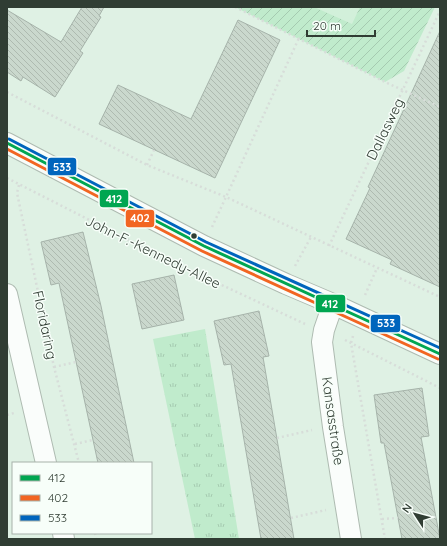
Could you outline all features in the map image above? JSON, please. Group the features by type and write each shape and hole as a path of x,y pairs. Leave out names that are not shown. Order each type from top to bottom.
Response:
{"street":[{"name":"John-F.-Kennedy-Allee","path":"7,143 204,246 440,354"},
{"name":"Floridaring","path":"7,294 46,462"},
{"name":"Kansasstraße","path":"333,304 324,330 322,342 333,427 351,539"}],"path":[{"path":"235,7 385,82 440,107"},
{"name":"Dallasweg","path":"329,246 404,90 440,10"},
{"path":"226,197 299,38"},
{"path":"7,92 147,165 226,197 440,297"},
{"path":"147,165 154,150"},
{"name":"John-F.-Kennedy-Allee","path":"7,178 19,186 162,257 301,323"},
{"name":"Floridaring","path":"19,186 17,193 54,367 79,462"},
{"path":"385,539 351,343 440,388"},
{"path":"54,367 76,362"},
{"path":"277,438 319,428"},
{"path":"75,444 93,440"},
{"path":"291,518 332,508"},
{"path":"382,519 398,518"}],"shaded area":[{"path":"266,7 379,7 358,51"}],"green space":[{"path":"235,7 314,7 352,24 360,7 435,7 404,71 385,82"},
{"path":"205,329 239,539 195,539 153,339"}],"building":[{"path":"82,7 104,7 99,16 101,17 80,51 83,53 55,97 23,77 21,81 7,72 7,10 61,42"},
{"path":"238,20 280,40 215,178 99,124 118,85 191,119"},
{"path":"440,31 440,287 390,264 392,260 346,239 370,188 368,187"},
{"path":"83,232 101,306 134,462 98,462 59,283 51,285 41,242"},
{"path":"174,275 184,320 142,329 132,284"},
{"path":"259,311 269,356 263,357 294,539 261,539 231,364 224,365 214,321"},
{"path":"422,388 429,436 421,437 440,539 402,539 384,443 381,443 374,395"}],"transit line":[{"name":"533","path":"9,139 206,242 440,348"},
{"name":"412","path":"7,143 204,246 440,354"},
{"name":"402","path":"7,149 202,251 438,359"}]}
